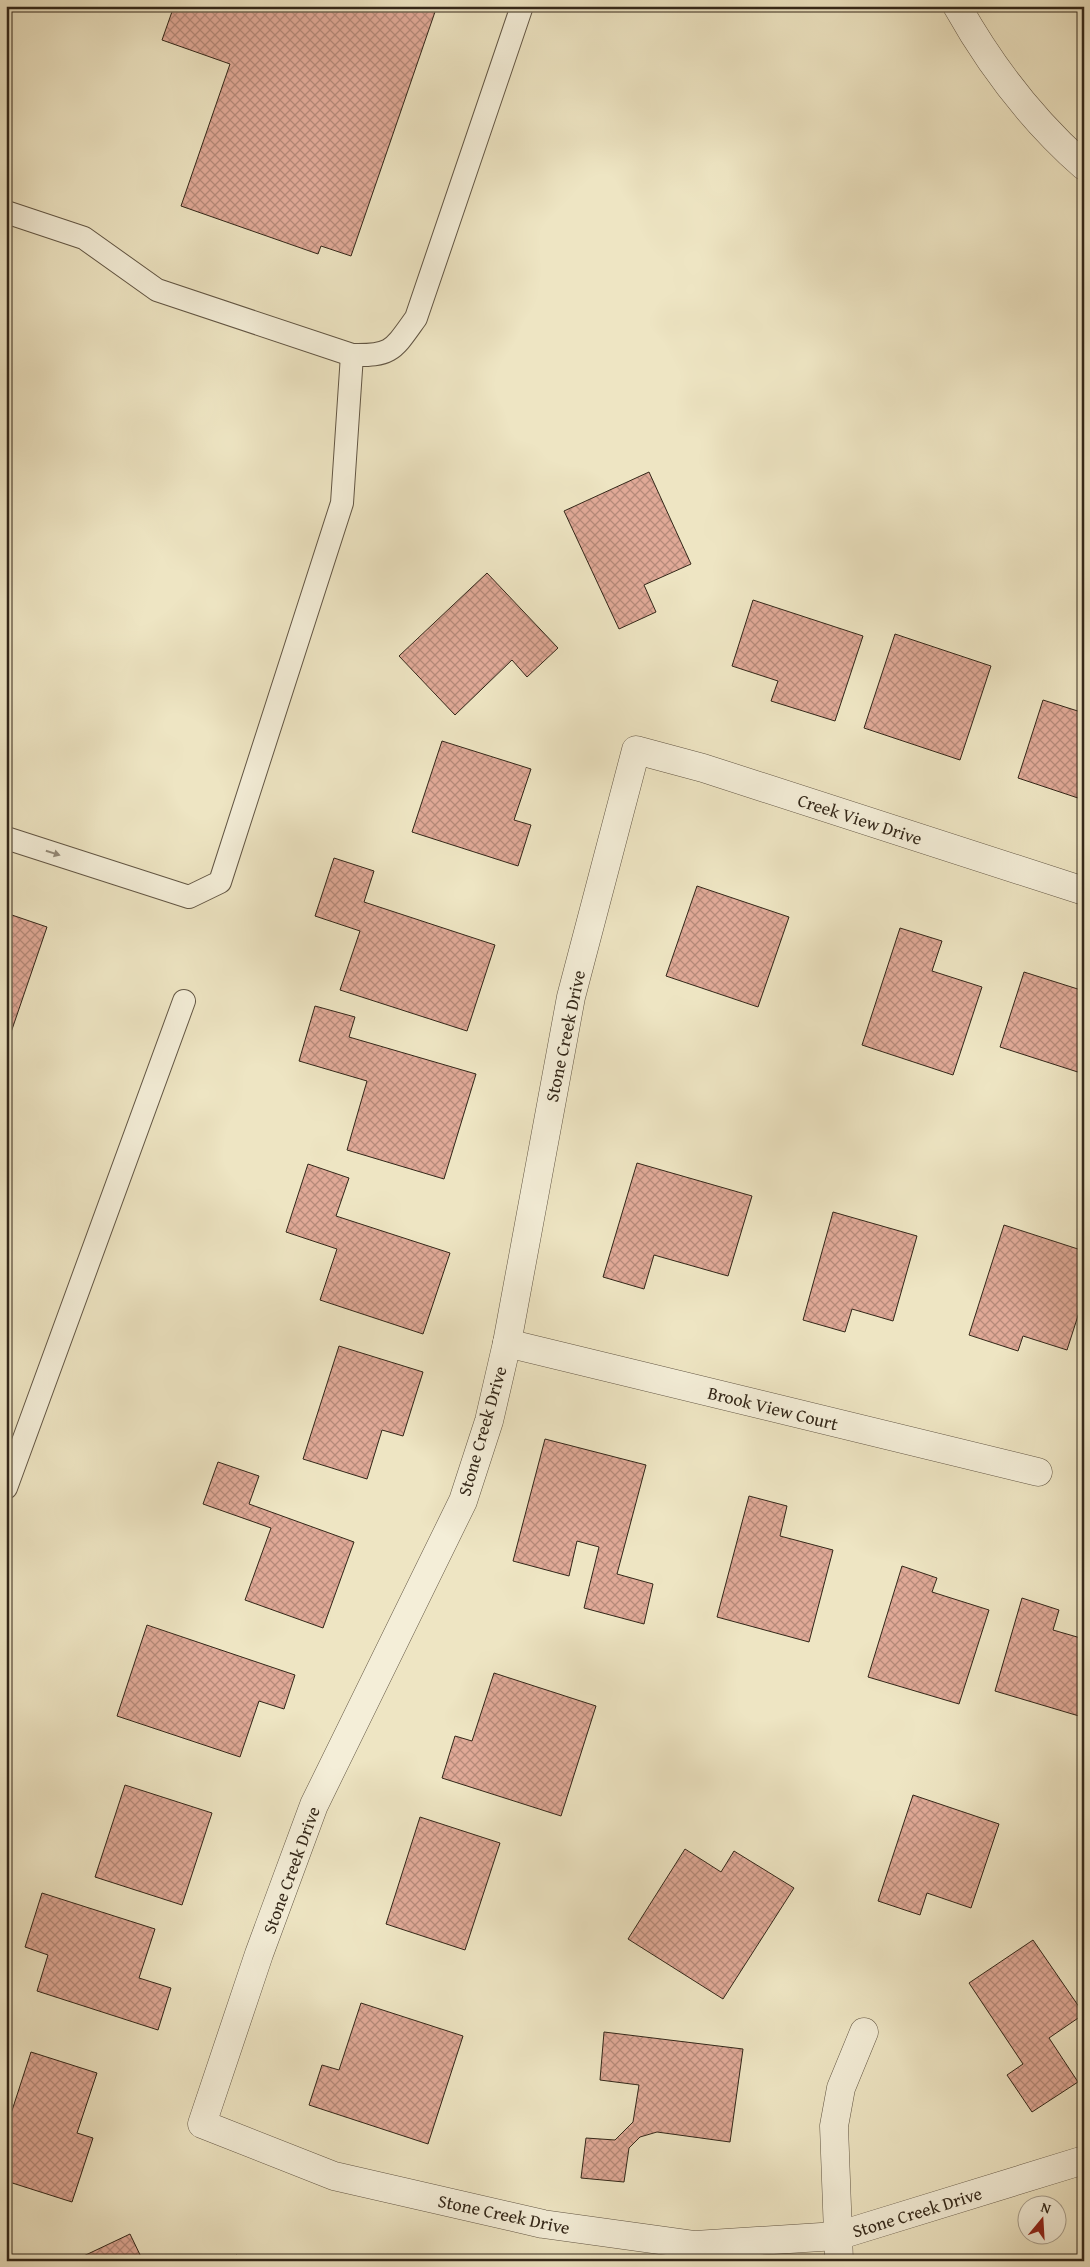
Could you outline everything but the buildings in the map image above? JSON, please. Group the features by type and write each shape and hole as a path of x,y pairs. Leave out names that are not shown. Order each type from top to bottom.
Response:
{"street":[{"path":"957,6 996,68 1062,147 1084,166"},
{"name":"Creek View Drive","path":"636,750 703,768 1084,891"},
{"name":"Stone Creek Drive","path":"636,750 571,997 507,1343 489,1421 463,1501 314,1805 260,1954 202,2124 334,2176 543,2224 696,2245 838,2248 1084,2160"},
{"name":"Brook View Court","path":"507,1343 1038,1472"},
{"path":"838,2248 834,2126 841,2088 864,2032"}],"lane":[{"path":"6,212 84,238 157,290 352,354 377,355 396,346 416,318 522,6"},
{"path":"6,838 189,897 220,882 342,504 352,354"},
{"path":"6,1488 184,1001"}]}
